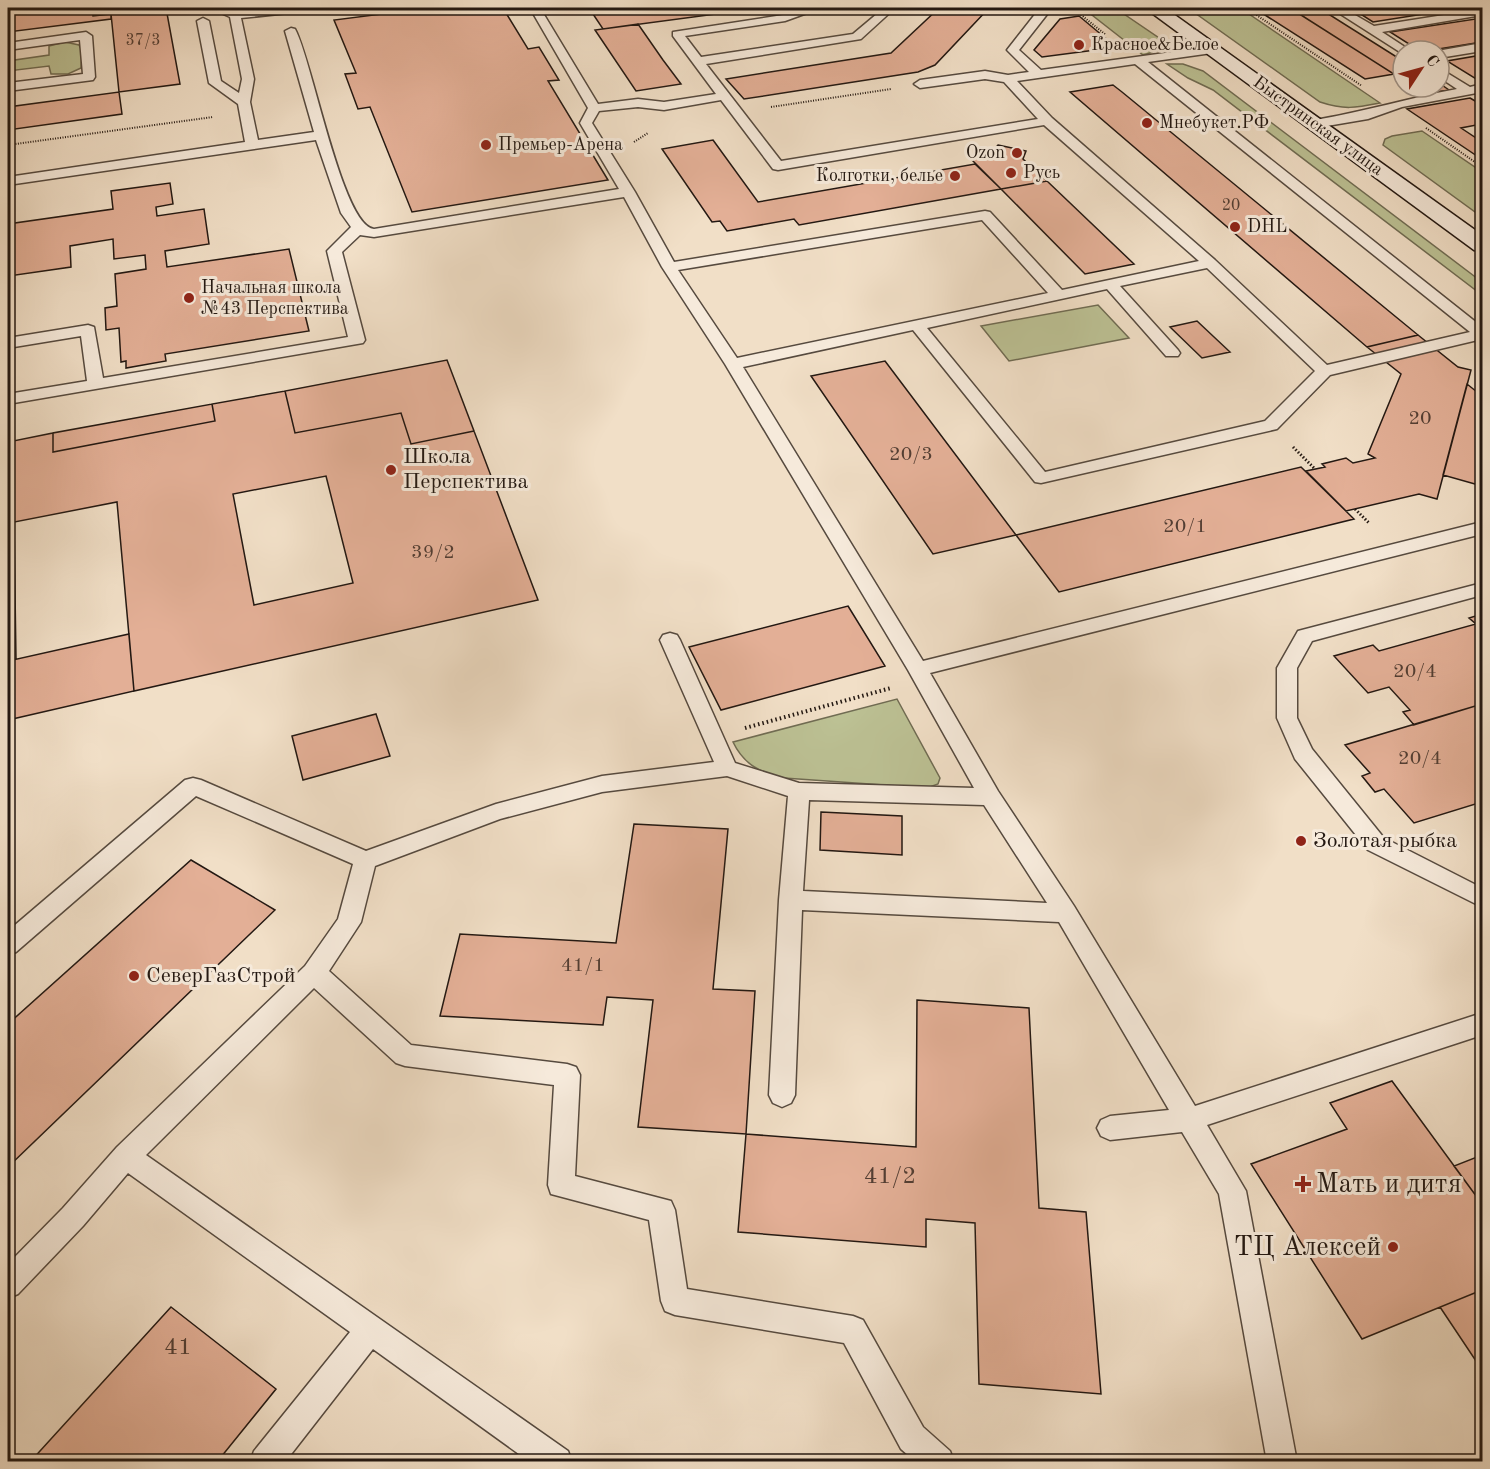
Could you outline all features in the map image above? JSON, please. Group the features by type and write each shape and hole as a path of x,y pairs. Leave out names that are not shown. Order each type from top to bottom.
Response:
{"main road":[{"name":"Быстринская улица","path":"1154,8 1482,245"}],"lane":[{"path":"218,8 235,15 307,8"},
{"path":"535,8 594,108"},
{"path":"815,8 785,18 677,34 778,166 1047,121"},
{"path":"699,61 857,37 890,8"},
{"path":"1038,74 1013,50 1046,8"},
{"path":"1336,8 1391,42"},
{"path":"1373,30 1482,12"},
{"path":"235,15 248,79 245,107 252,146"},
{"path":"203,21 215,83 245,107"},
{"path":"291,31 321,135 348,213 358,228 364,232 374,233 628,192"},
{"path":"8,46 86,36 89,77 8,87"},
{"path":"1451,52 1482,47"},
{"path":"920,84 985,75 1008,78 1212,49"},
{"path":"1138,60 1482,334"},
{"path":"1008,78 1047,121 1210,263 1324,371"},
{"path":"1451,80 1468,91"},
{"path":"1315,124 1368,115 1399,104 1482,88"},
{"path":"594,108 638,103 664,106 726,96"},
{"path":"594,108 586,123 628,192 669,267 733,364 921,674 990,797 1066,913 1232,1191 1282,1461"},
{"path":"8,181 321,135"},
{"path":"669,267 985,215 1058,295"},
{"path":"8,399 357,340 334,251 358,228"},
{"path":"733,364 1210,263"},
{"path":"1110,284 1172,353"},
{"path":"917,325 1041,478 1271,425 1324,371 1482,334"},
{"path":"8,343 88,330 96,383"},
{"path":"921,674 1482,528"},
{"path":"1482,589 1305,636 1287,668 1287,718 1303,753 1376,844 1482,898"},
{"path":"670,640 727,768"},
{"path":"8,945 193,786 365,860 496,812 602,784 727,768 799,791 990,797"},
{"path":"782,1095 790,900 799,791"},
{"path":"8,1284 73,1217 126,1156 314,973 349,922 365,860"},
{"path":"790,900 1066,913"},
{"path":"314,973 405,1055 567,1075 561,1185 661,1210 675,1301 853,1330 912,1438 939,1461"},
{"path":"1110,1128 1191,1119 1482,1024"},
{"path":"126,1156 557,1461"},
{"path":"265,1461 370,1330"}],"path":[{"path":"8,145 245,107"},
{"path":"712,737 921,674"}],"green space":[{"path":"1083,8 1115,8 1162,40 1164,49 1143,55"},
{"path":"1188,8 1240,8 1380,103 1350,107 1320,102"},
{"path":"65,42 79,45 82,50 81,68 68,74 51,74 49,66 8,71 8,61 49,55 49,46"},
{"path":"1167,64 1183,64 1203,71 1482,282 1482,295 1213,90 1188,78"},
{"path":"1422,131 1482,172 1482,217 1383,145 1385,139 1392,136"},
{"path":"1098,305 1129,338 1009,361 981,326"},
{"path":"897,699 940,778 938,784 927,788 784,778 754,767 742,757 733,742"}],"building":[{"path":"34,8 92,8 93,16 111,14 111,19 8,32 8,11"},
{"path":"166,8 180,84 119,92 111,14"},
{"name":"Премьер-Арена","path":"429,8 503,8 528,49 539,47 559,80 548,81 608,180 412,212 370,107 358,109 345,74 356,73 334,20"},
{"path":"620,8 761,8 603,29 591,11"},
{"path":"939,8 989,8 935,65 918,72 744,99 726,79 891,53"},
{"path":"1254,8 1290,8 1391,72 1391,75 1365,79"},
{"path":"1290,8 1319,8 1391,53 1391,72"},
{"path":"1351,8 1462,8 1373,22"},
{"path":"1079,16 1109,41 1103,49 1042,57 1034,50 1060,19"},
{"path":"1482,18 1482,42 1451,47 1451,39 1401,39 1390,32"},
{"path":"638,24 681,84 636,91 595,30"},
{"path":"1482,55 1481,82 1451,63 1451,60"},
{"path":"1113,85 1418,335 1367,347 1070,92"},
{"path":"119,92 122,114 8,130 8,107"},
{"path":"1470,98 1482,105 1482,124 1461,128 1482,142 1482,155 1477,156 1407,109"},
{"path":"713,140 758,202 975,164 1001,189 799,225 794,219 727,231 720,221 712,222 662,149"},
{"name":"Русь","path":"998,145 1026,151 1023,159 1047,181 1001,189 970,158 990,154"},
{"path":"1047,181 1134,264 1085,274 1001,189"},
{"path":"170,183 173,204 156,207 157,216 204,209 209,244 165,251 167,267 289,249 309,331 165,354 166,361 126,368 126,361 121,362 119,328 106,330 105,308 117,306 115,274 146,269 145,255 114,259 113,239 70,246 71,267 9,276 8,224 113,209 111,191"},
{"path":"1197,321 1230,352 1202,358 1170,327"},
{"path":"1418,335 1458,367 1471,370 1437,499 1419,494 1346,511 1306,471 1325,467 1322,464 1346,458 1353,463 1375,458 1368,454 1401,374 1367,347"},
{"path":"447,360 474,431 411,444 401,413 295,433 285,391"},
{"path":"885,361 1016,535 933,554 811,376"},
{"path":"1467,384 1482,396 1482,486 1443,475"},
{"path":"285,391 295,433 401,413 411,444 474,431 538,600 134,691 117,502 14,522 16,659 8,661 8,442 53,433 53,452 215,421 212,404","holes":["326,476 353,583 254,605 233,494"]},
{"path":"212,404 215,421 53,452 53,433"},
{"path":"1301,467 1354,519 1059,592 1016,535"},
{"path":"848,606 885,666 721,710 689,647"},
{"path":"1482,614 1482,704 1414,725 1403,712 1410,710 1389,687 1368,693 1334,656 1373,645 1379,651 1476,624 1469,618"},
{"path":"129,634 134,691 8,720 8,661"},
{"path":"1482,704 1482,802 1414,823 1384,789 1375,792 1362,776 1370,773 1345,745"},
{"path":"376,714 390,756 303,780 292,736"},
{"path":"821,812 902,816 902,855 820,850"},
{"path":"634,824 728,829 713,989 755,991 746,1134 638,1127 653,1000 607,997 603,1025 440,1016 460,934 616,943"},
{"name":"СеверГазСтрой","path":"191,860 275,910 8,1167 8,1024"},
{"path":"917,1000 1029,1008 1039,1208 1086,1212 1101,1394 979,1384 975,1223 926,1219 926,1247 738,1232 746,1134 916,1147"},
{"name":"ТЦ Алексей","path":"1392,1081 1482,1204 1482,1290 1362,1339 1251,1164 1347,1129 1330,1103"},
{"path":"1482,1155 1482,1204 1454,1166"},
{"path":"1482,1290 1482,1370 1440,1307"},
{"path":"171,1307 276,1389 217,1462 30,1462"}],"place":[{"name":"Красное&Белое","path":"1079,45"},
{"name":"Мнебукет.РФ","path":"1147,123"},
{"name":"Премьер-Арена","path":"486,145"},
{"name":"Ozon","path":"1017,153"},
{"name":"Русь","path":"1011,173"},
{"name":"Колготки, белье","path":"955,176"},
{"name":"DHL","path":"1235,227"},
{"name":"Начальная школа №43 Перспектива","path":"189,298"},
{"name":"Школа Перспектива","path":"391,470"},
{"name":"Золотая рыбка","path":"1301,841"},
{"name":"СеверГазСтрой","path":"134,976"},
{"name":"Мать и дитя","path":"1303,1184"},
{"name":"ТЦ Алексей","path":"1393,1247"}]}
